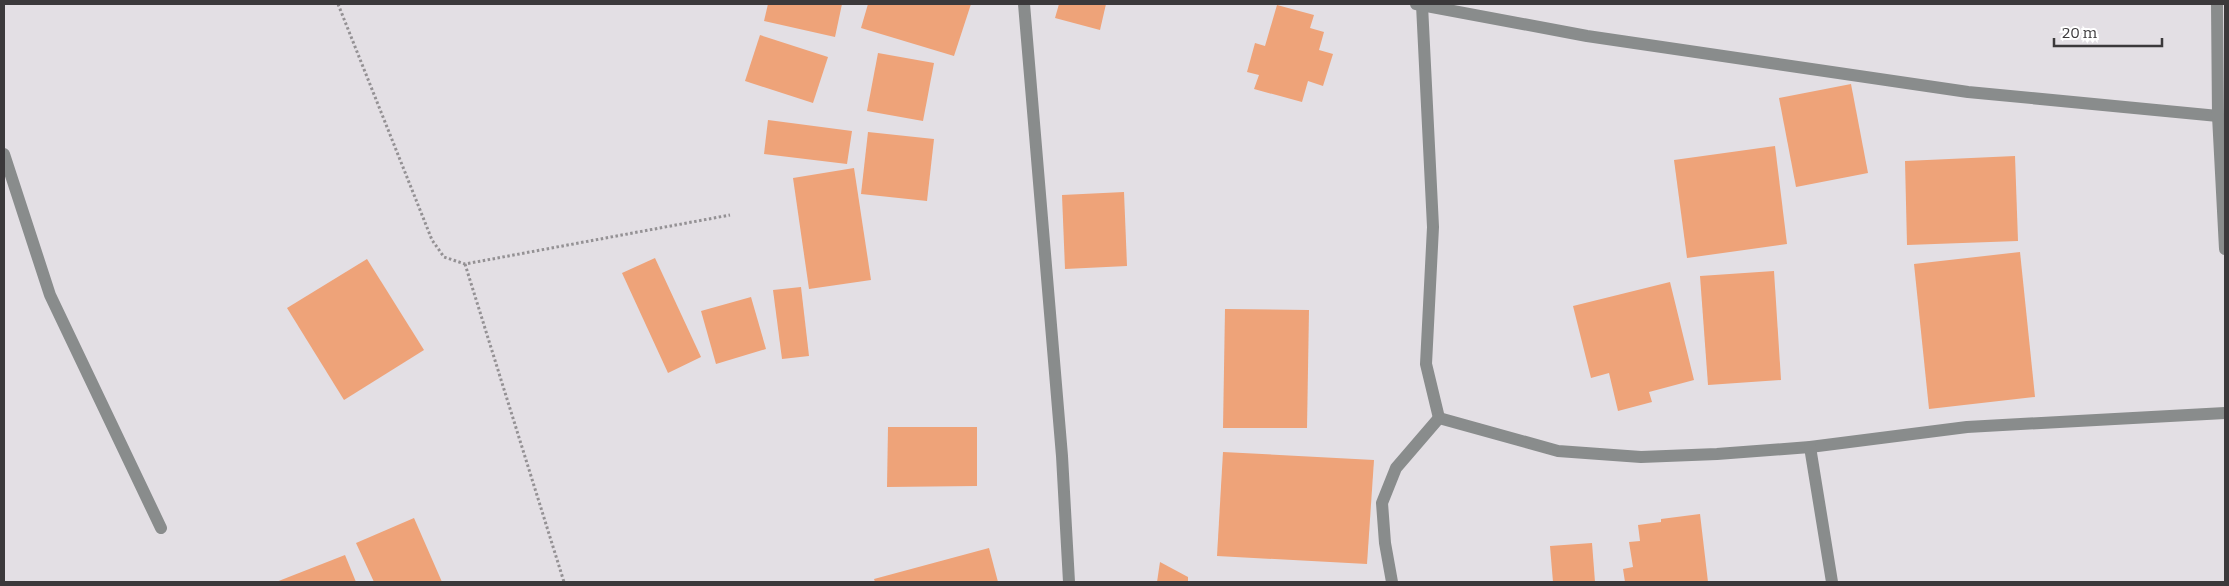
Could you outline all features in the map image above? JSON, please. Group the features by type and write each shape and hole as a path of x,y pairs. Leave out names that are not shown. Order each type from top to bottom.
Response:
{"street":[{"path":"1024,4 1062,456 1069,582"},
{"path":"1439,418 1426,364 1433,227 1419,4 1587,36 1968,92 2218,116"},
{"path":"2217,4 2218,116 2225,249"},
{"path":"4,154 50,295 161,528"},
{"path":"1439,418 1558,451 1641,456 1717,454 1810,447 1967,427 2225,413"},
{"path":"1392,582 1385,543 1382,503 1396,468 1439,418"},
{"path":"1810,447 1832,582"}],"path":[{"path":"338,4 432,240 444,257 465,264 730,215"},
{"path":"465,264 564,582"}],"building":[{"path":"768,4 842,4 835,37 764,21"},
{"path":"868,4 971,4 954,56 861,28"},
{"path":"1059,4 1106,4 1100,30 1055,18"},
{"path":"1277,5 1314,15 1310,28 1324,32 1319,50 1333,54 1323,86 1308,81 1302,102 1254,89 1259,75 1247,72 1255,43 1265,46"},
{"path":"760,35 828,57 813,103 745,81"},
{"path":"878,53 934,63 923,121 867,111"},
{"path":"1851,84 1868,173 1796,187 1779,98"},
{"path":"768,120 852,131 847,164 764,154"},
{"path":"868,132 934,139 927,201 861,194"},
{"path":"1775,146 1787,244 1687,258 1674,160"},
{"path":"2015,156 2018,241 1907,245 1905,161"},
{"path":"854,168 871,280 809,289 793,178"},
{"path":"1124,192 1127,266 1065,269 1062,195"},
{"path":"2020,252 2035,397 1929,409 1914,264"},
{"path":"655,258 701,357 668,373 622,273"},
{"path":"367,259 424,350 344,400 287,308"},
{"path":"1774,271 1781,380 1708,385 1700,276"},
{"path":"1670,282 1694,380 1649,392 1652,402 1618,411 1609,373 1591,378 1573,306"},
{"path":"801,287 809,356 782,359 773,290"},
{"path":"751,297 766,349 716,364 701,311"},
{"path":"1225,309 1309,310 1307,428 1223,428"},
{"path":"888,427 977,427 977,486 887,487"},
{"path":"1223,452 1374,460 1367,564 1217,556"},
{"path":"1700,514 1708,582 1625,582 1623,569 1633,567 1629,542 1640,541 1638,525 1661,522 1661,519"},
{"path":"414,518 442,582 374,582 356,543"},
{"path":"1592,543 1595,582 1553,582 1550,546"},
{"path":"989,548 998,582 875,582 874,579"},
{"path":"345,555 356,582 276,582"},
{"path":"1160,562 1188,577 1188,582 1157,582"}]}
